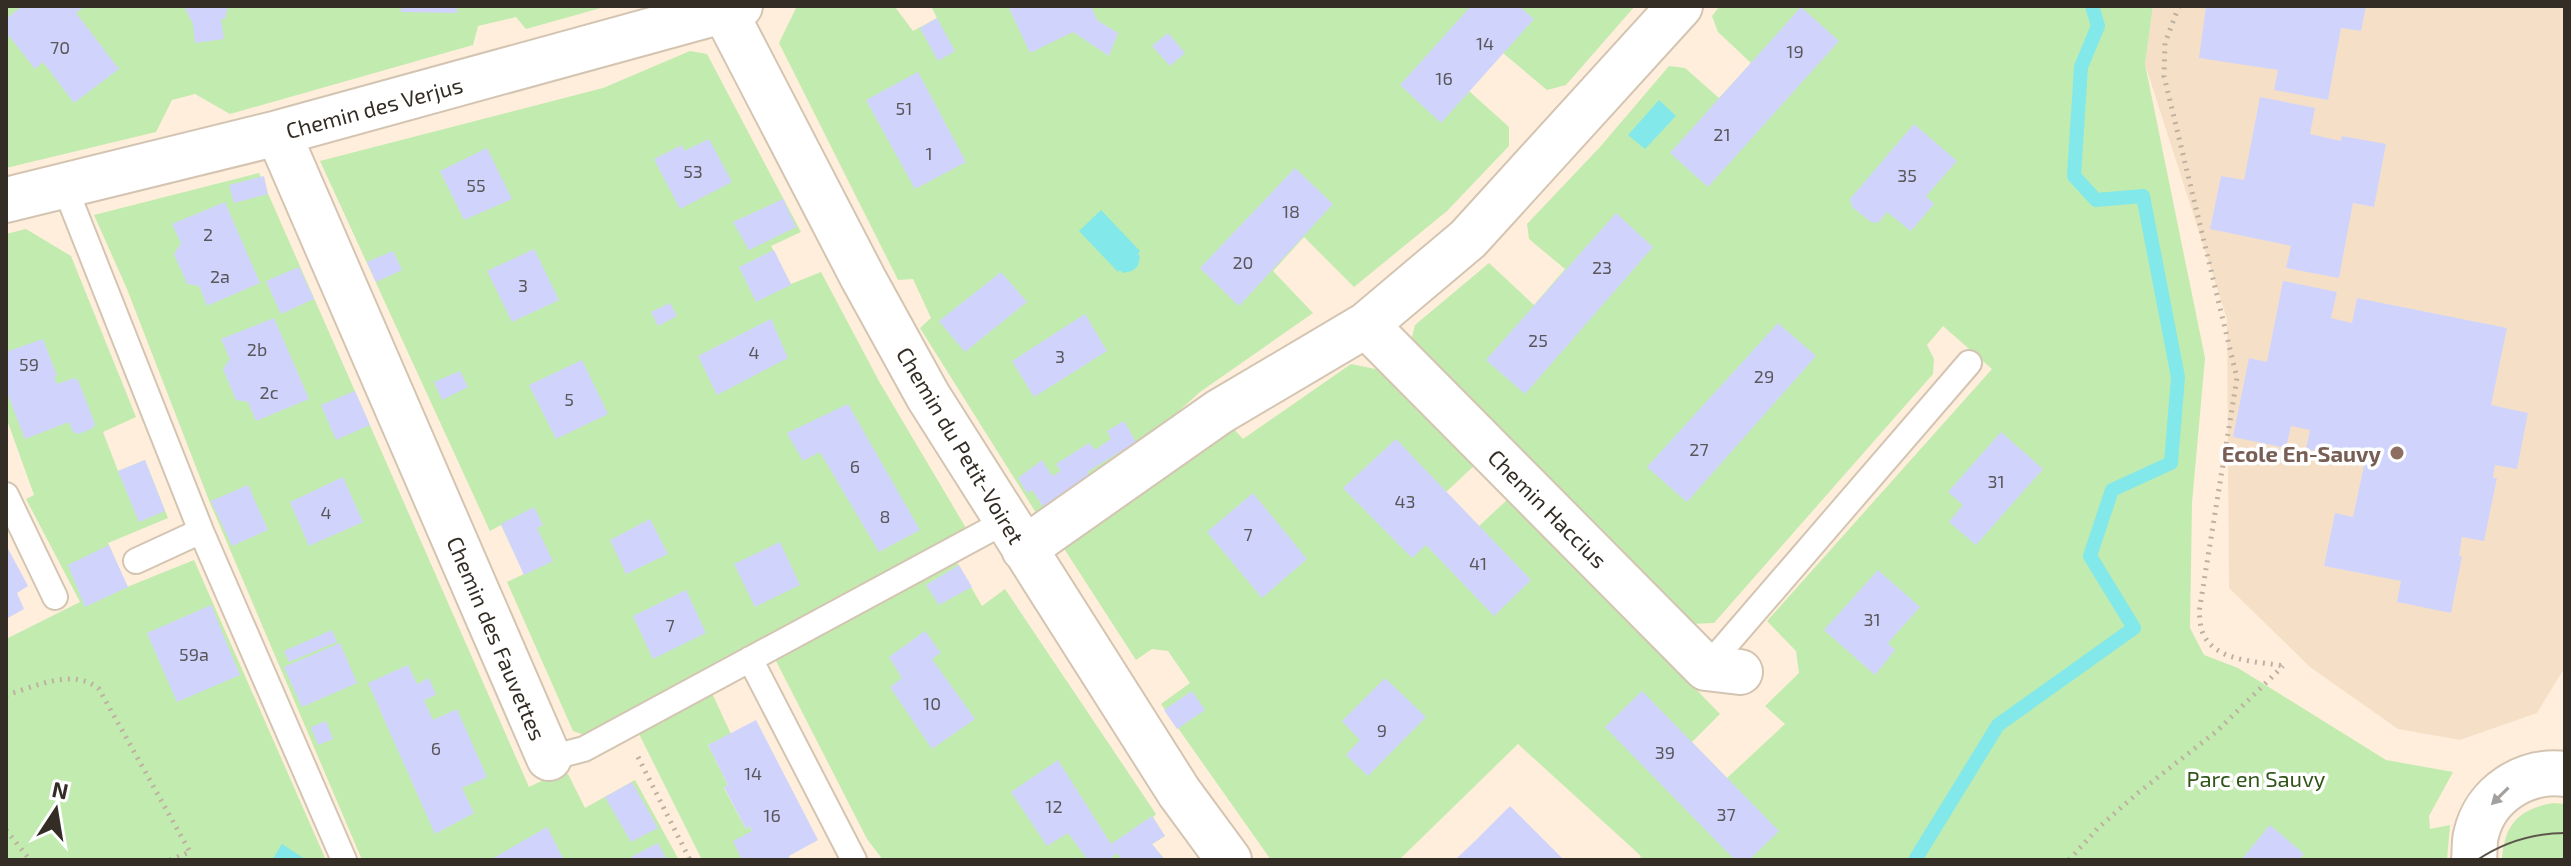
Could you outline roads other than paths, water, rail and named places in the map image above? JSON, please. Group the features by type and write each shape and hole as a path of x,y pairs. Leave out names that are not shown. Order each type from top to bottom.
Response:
{"street":[{"path":"1015,535 1366,325 1468,239 1680,6"},
{"name":"Chemin des Verjus","path":"6,200 278,133 732,9"},
{"name":"Chemin du Petit-Voiret","path":"732,9 863,278 928,396 1179,792 1229,860"},
{"name":"Chemin des Fauvettes","path":"278,133 549,758"},
{"name":"Chemin Haccius","path":"1366,325 1723,670"},
{"path":"2474,860 2476,834 2487,810 2500,794 2523,779 2560,771"}],"lane":[{"path":"64,185 201,531 344,860"},
{"path":"1723,670 1969,363"},
{"path":"6,495 55,597"},
{"path":"136,561 201,531"},
{"name":"Chemin des Fauvettes","path":"549,758 584,749 750,659 1015,535"},
{"path":"750,659 854,860"}],"water":[{"path":"1659,100 1676,116 1645,149 1628,135"},
{"path":"1101,210 1140,251 1138,266 1132,271 1118,272 1079,231"},
{"path":"282,844 305,859 272,860"}],"waterway":[{"path":"1915,860 1998,725 2134,628 2090,556 2112,490 2171,463 2178,377 2143,196 2096,200 2074,176 2081,67 2098,26 2092,6"}],"tram line":[{"path":"2477,860 2519,840 2565,833"}],"place":[{"name":"Ecole En-Sauvy","path":"2397,453"}],"park label":[{"name":"Parc en Sauvy","path":"2256,778"}]}
